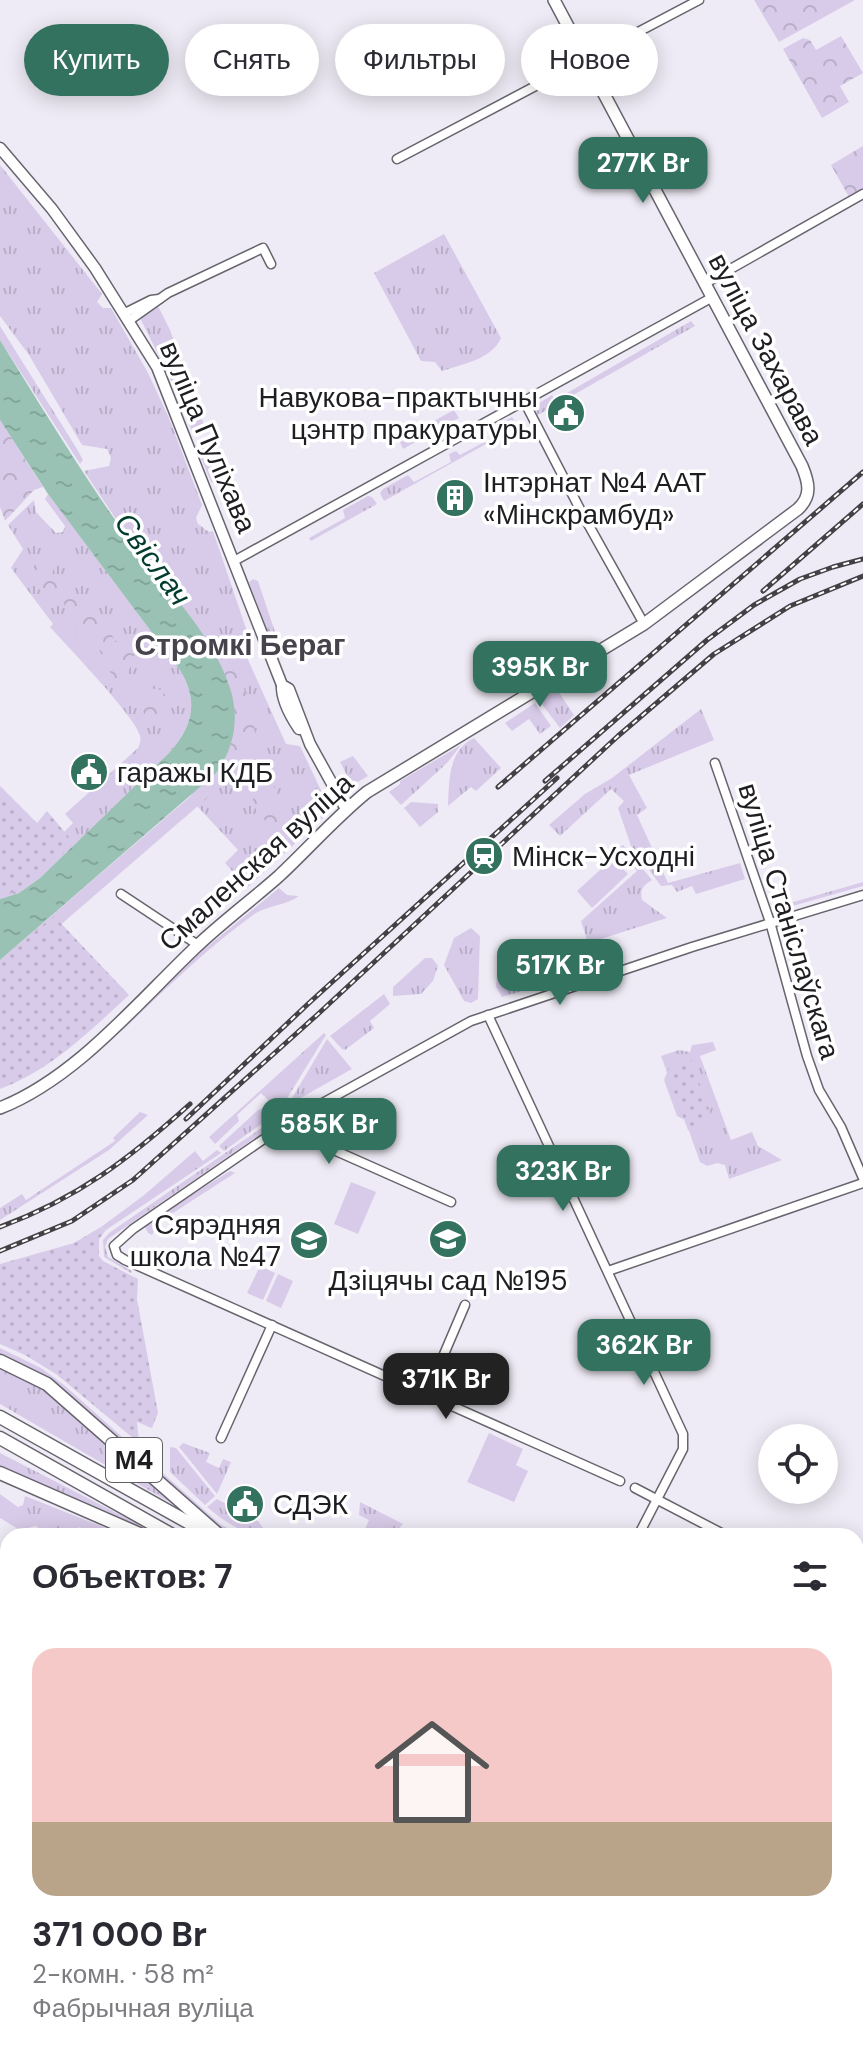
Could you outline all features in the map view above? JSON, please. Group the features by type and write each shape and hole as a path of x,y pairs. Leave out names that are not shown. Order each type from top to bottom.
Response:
{"main road":[{"name":"вуліца Захарава","path":"554,0 567,24"},
{"name":"вуліца Захарава","path":"605,96 802,466"},
{"name":"Смаленская вуліца","path":"0,1108 37,1089 86,1052 198,945 279,876 346,809 386,780 644,624 804,503 808,487 802,466"},
{"name":"М4","path":"0,1361 47,1384 211,1528"},
{"path":"0,1417 198,1528"},
{"path":"0,1438 160,1528"},
{"name":"М4","path":"0,1473 126,1528"}],"street":[{"path":"655,24 699,0"},
{"path":"397,159 521,95"},
{"name":"вуліца Пуліхава","path":"0,148 52,209 128,317 157,367 285,687 281,693 346,809"},
{"path":"704,284 863,194"},
{"path":"128,317 151,300 160,299 263,248 271,264"},
{"path":"234,561 711,298"},
{"path":"524,401 644,624"},
{"name":"вуліца Станіслаўскага","path":"715,763 770,922 819,1090 841,1127 863,1181"},
{"path":"121,894 198,945"},
{"path":"620,1481 125,1260 115,1250 116,1241 282,1127 419,1049 488,1015 770,922 863,895"},
{"path":"488,1015 683,1434 683,1449 642,1528"},
{"path":"282,1127 451,1202"},
{"path":"608,1271 863,1181"},
{"path":"427,1394 465,1305"},
{"path":"221,1438 272,1325"},
{"path":"635,1488 712,1528"}],"green space":[{"path":"754,0 855,0 779,42"},
{"path":"841,36 863,73 840,86 849,102 822,118 783,49 803,38 810,40 816,50"},
{"path":"863,146 863,189 849,197 831,165"},
{"path":"0,165 102,294 97,302 103,308 111,308 148,373 202,505 196,518 198,524 209,532 213,531 253,649 245,653 286,744 300,746 327,803 326,815 247,888 225,863 238,850 191,796 227,679 205,639 133,545 84,471 109,466 111,458 107,449 82,445 29,355 0,316"},
{"path":"444,234 501,338 484,356 442,371 435,362 421,361 374,273"},
{"path":"158,306 170,330 207,433 196,436 193,433 141,320 143,314"},
{"path":"691,321 695,326 538,415 535,410 536,405 552,395 555,400"},
{"path":"0,326 77,449 83,460 80,464 0,340"},
{"path":"454,410 459,418 403,449 399,440"},
{"path":"512,417 518,426 384,501 380,493 383,489 408,475 414,482 451,462 449,454 456,451 460,455 499,434 497,425"},
{"path":"0,420 43,487 34,490 5,521 0,507"},
{"path":"209,441 226,482 218,485 211,482 197,448"},
{"path":"48,494 180,670 190,692 191,713 184,733 169,753 40,878 19,893 0,899 0,884 27,869 73,823 65,814 138,748 140,741 136,727 126,713 50,627 53,624 11,568 23,549 8,525 34,500 36,512 56,533 63,532 65,526 45,499"},
{"path":"368,496 377,504 311,541 309,538 345,518 343,510"},
{"path":"39,555 51,557 54,566 52,575 78,600 91,602 107,623 114,640 134,651 130,668 119,681 111,675 104,654 79,637 75,629 78,624 68,617 64,603 37,588 33,579 34,565"},
{"path":"253,579 258,581 277,638 271,640 249,582"},
{"path":"229,657 249,702 256,751 228,780 28,953 0,960 200,788 229,752 234,707 219,663"},
{"path":"147,688 162,690 168,701 158,720 151,721 142,709 141,701"},
{"path":"556,688 574,715 560,728 538,699"},
{"path":"535,703 551,726 540,734 529,719 512,731 505,723"},
{"path":"701,709 714,740 629,775 647,808 637,815 668,883 740,863 745,879 696,894 692,886 677,892 672,885 661,886 631,846 618,808 624,801 611,789 560,836 549,825 585,794 612,778"},
{"path":"474,738 501,768 476,791 471,787 448,806 455,758 465,743"},
{"path":"461,745 447,763 401,805 389,792 400,781"},
{"path":"264,753 269,760 275,789 293,824 291,829 277,837 276,846 273,847 265,832 269,826 252,804"},
{"path":"353,756 368,776 356,783 350,781 340,762"},
{"path":"0,786 37,823 47,811 74,843 23,889 0,897"},
{"path":"411,802 438,804 438,812 420,827 404,808"},
{"path":"623,845 652,880 642,888 642,900 667,918 588,943 581,921 637,871 618,848"},
{"path":"613,858 628,874 592,908 577,891"},
{"path":"863,882 863,886 775,911 776,907"},
{"path":"279,888 287,895 299,896 258,912 235,928 119,1034 196,956"},
{"path":"54,916 129,995 53,1060 0,1089 0,960"},
{"path":"471,928 480,936 478,999 471,1003 464,1001 444,965 454,938"},
{"path":"512,941 530,964 538,986 502,997 496,987 499,954"},
{"path":"425,958 432,958 438,966 433,981 421,994 393,996 393,987"},
{"path":"384,994 390,1004 370,1021 374,1028 345,1050 342,1049 330,1036"},
{"path":"324,1033 326,1035 281,1108 276,1108 261,1093 237,1115 239,1121 215,1144 209,1137"},
{"path":"327,1039 352,1069 288,1105"},
{"path":"713,1042 716,1050 700,1056 731,1140 752,1132 758,1146 782,1160 729,1179 725,1165 717,1163 707,1166 700,1162 685,1120 677,1116 664,1080 667,1072 661,1056 679,1050 690,1052 692,1045"},
{"path":"691,1060 713,1120 688,1130 666,1070"},
{"path":"267,1107 275,1114 224,1151 219,1146 258,1110"},
{"path":"140,1112 148,1115 109,1150 0,1220 0,1208 22,1194 26,1200 115,1141 113,1138"},
{"path":"276,1118 275,1124 108,1239 105,1247 108,1257 131,1273 104,1257 103,1240 109,1233"},
{"path":"217,1150 221,1153 106,1230 101,1227 195,1151 203,1161"},
{"path":"230,1171 235,1173 159,1222 152,1235 148,1233 145,1227 151,1220"},
{"path":"351,1182 376,1192 358,1234 334,1224"},
{"path":"101,1227 106,1230 99,1239 99,1256 138,1279 137,1299 158,1413 152,1428 137,1422 139,1443 56,1374 0,1344 0,1264 74,1243"},
{"path":"260,1266 275,1273 263,1300 247,1293"},
{"path":"278,1274 293,1281 281,1308 266,1301"},
{"path":"0,1348 41,1368 64,1385 228,1528 217,1527 68,1396 29,1368 0,1354"},
{"path":"0,1366 50,1392 135,1465 176,1506 0,1404"},
{"path":"489,1433 523,1449 516,1465 528,1471 514,1502 467,1482"},
{"path":"183,1443 210,1453 206,1462 219,1468 223,1459 231,1462 217,1494 179,1447"},
{"path":"170,1447 176,1448 215,1496 205,1505 170,1472"},
{"path":"0,1453 140,1525 138,1527 0,1466"},
{"path":"0,1494 18,1507 23,1505 25,1496 106,1528 17,1528 0,1518"},
{"path":"217,1499 258,1521 263,1528 238,1528 207,1507"},
{"path":"360,1502 403,1524 400,1528 365,1528 369,1520 359,1515"}],"water":[{"path":"0,340 113,517 212,648 230,688 235,722 227,755 215,774 0,960 0,899 19,893 40,878 169,753 184,733 191,703 190,692 180,670 48,494 0,420"}],"railway":[{"path":"498,787 863,472"},
{"path":"763,591 863,504"},
{"path":"545,781 707,640 754,605 800,579 863,559"},
{"path":"0,1251 72,1221 133,1180 317,1015 618,736 714,654 790,606 863,576"},
{"path":"186,1119 557,778"},
{"path":"0,1227 78,1190 124,1159 190,1104"}],"place":[{"name":"Навукова-практычны цэнтр пракуратуры","path":"566,413"},
{"name":"Інтэрнат №4 ААТ «Мінскрамбуд»","path":"455,498"},
{"name":"гаражы КДБ","path":"89,772"},
{"name":"Мінск-Усходні","path":"484,856"},
{"name":"Дзіцячы сад №195","path":"448,1239"},
{"name":"Сярэдняя школа №47","path":"309,1240"},
{"name":"СДЭК","path":"245,1504"}],"district":[{"name":"Стромкі Бераг","path":"240,644"}],"water label":[{"name":"Свіслач","path":"153,559"}]}
